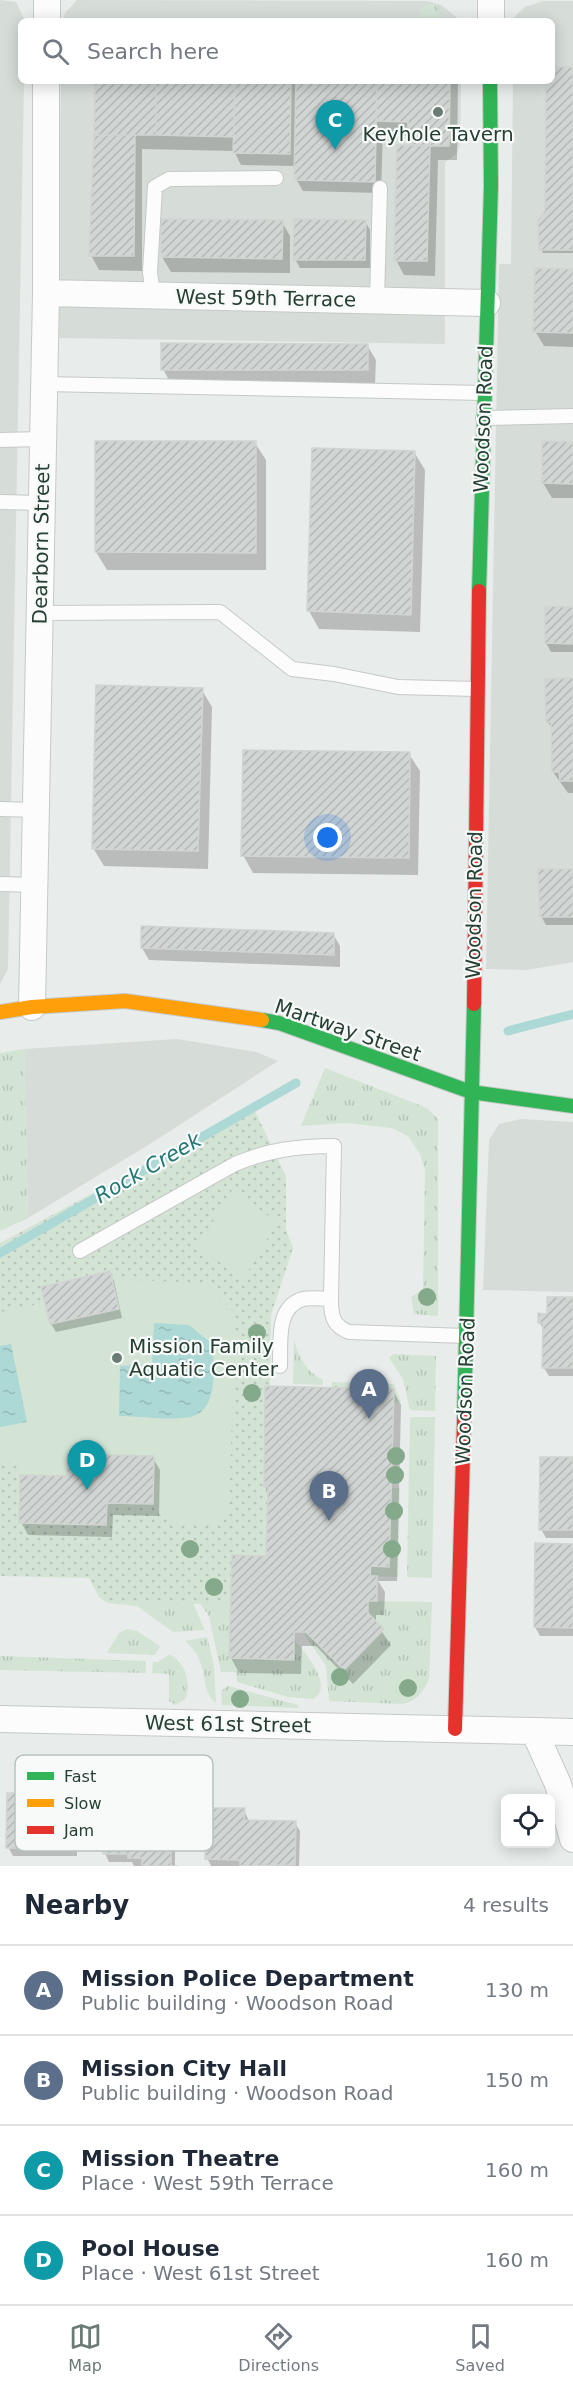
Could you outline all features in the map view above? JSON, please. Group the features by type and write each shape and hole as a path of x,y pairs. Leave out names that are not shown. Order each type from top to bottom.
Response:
{"street":[{"path":"47,0 47,18"},
{"path":"491,0 491,18"},
{"name":"Dearborn Street","path":"32,1007 46,293 46,84"},
{"name":"Woodson Road","path":"456,1729 466,1336 483,418 491,186 490,84"},
{"name":"West 59th Terrace","path":"46,293 487,303"},
{"name":"Martway Street","path":"0,1012 32,1007 125,1001 212,1011 279,1023 471,1092 573,1106"},
{"name":"West 61st Street","path":"0,1719 456,1729 537,1738"},
{"path":"573,1732 537,1738 558,1785 573,1839"}],"lane":[{"path":"153,296 150,272 155,188 168,179 276,178"},
{"path":"377,301 380,188"},
{"path":"44,384 484,393"},
{"path":"483,418 573,416"},
{"path":"0,440 43,439"},
{"path":"0,502 42,503"},
{"path":"40,613 220,612 292,669 334,674 398,687 477,689"},
{"path":"0,809 36,810"},
{"path":"0,884 34,885"},
{"path":"80,1251 235,1164 261,1153 286,1148 334,1146 332,1319 341,1329 349,1332 466,1336"},
{"path":"280,1366 281,1326 285,1313 303,1299 331,1299"}],"shaded area":[{"path":"0,0 16,2 24,18 18,18 18,84 24,84 8,969 0,984"},
{"path":"77,0 427,1 441,5 457,18 64,18 65,13"},
{"path":"543,1 573,1 573,962 527,970 486,969 499,264 511,264 513,84 555,84 555,18 513,18 525,7"},
{"path":"61,84 461,84 460,145 457,153 445,163 445,344 56,338"},
{"path":"177,1039 256,1052 278,1061 158,1139 28,1218 24,1049"},
{"path":"521,1119 573,1122 573,1292 483,1290 489,1140 499,1124"}],"green space":[{"path":"423,5 439,5 440,18 418,18"},
{"path":"24,1049 28,1218 0,1231 0,1053"},
{"path":"325,1068 427,1108 438,1119 438,1316 414,1314 411,1297 423,1289 425,1170 420,1154 408,1136 392,1128 346,1123 301,1126"},
{"path":"253,1107 286,1177 286,1229 293,1248 271,1315 270,1386 265,1386 264,1487 268,1487 266,1556 231,1604 108,1603 99,1597 89,1578 0,1576 0,1243"},
{"path":"232,1190 277,1222 244,1278 197,1248"},
{"name":"Mission Family Aquatic Center","path":"110,1271 112,1279 205,1283 235,1314 229,1511 219,1523 172,1522 153,1504 107,1503 106,1525 19,1523 20,1475 17,1460 0,1464 0,1312 44,1303 41,1287"},
{"path":"243,1319 270,1386 265,1386 264,1487 268,1487 232,1555 229,1658 293,1660 294,1639 316,1669 319,1677 321,1686 319,1693 313,1699 288,1697 237,1682 236,1672 221,1672 209,1616 191,1591"},
{"path":"294,1339 304,1363 323,1380 323,1385 293,1384"},
{"path":"394,1354 436,1356 435,1411 410,1410 403,1379 389,1358"},
{"path":"332,1382 394,1384 401,1402 393,1403 393,1389 332,1387"},
{"path":"410,1417 435,1417 432,1578 407,1577"},
{"path":"391,1488 400,1488 398,1577 370,1576 371,1566 389,1566"},
{"path":"99,1597 193,1603 205,1630 173,1632 137,1606 108,1603"},
{"path":"368,1601 432,1602 429,1679 422,1692 411,1701 402,1704 329,1701 326,1666 304,1634 306,1632 344,1670 384,1629 368,1613"},
{"path":"127,1629 137,1631 160,1646 155,1655 107,1653 119,1633"},
{"path":"207,1637 214,1665 216,1703 207,1691 199,1658 185,1641"},
{"path":"170,1654 180,1663 187,1678 186,1698 176,1705 169,1701 169,1674 152,1673 153,1662 158,1662"},
{"path":"0,1656 146,1661 146,1673 0,1670"},
{"path":"228,1686 298,1705 298,1708 222,1705 221,1691"}],"water":[{"path":"154,1323 189,1325 211,1343 214,1374 210,1397 206,1406 199,1413 190,1417 173,1419 119,1416 120,1366 152,1364"},
{"path":"11,1344 27,1422 0,1427 0,1346"}],"building":[{"path":"555,67 573,67 573,250 539,250 538,220 545,210 546,84 555,84"},
{"path":"95,84 156,84 156,135 94,135"},
{"path":"156,84 235,84 234,137 156,135"},
{"path":"235,84 291,84 290,154 233,153"},
{"path":"296,84 377,84 375,182 294,180"},
{"path":"377,84 450,84 449,146 408,145 408,122 376,121"},
{"path":"94,135 135,135 134,256 89,256"},
{"path":"397,145 430,146 427,261 394,261"},
{"path":"161,219 283,220 282,259 161,257"},
{"path":"294,219 366,220 365,260 293,260"},
{"path":"535,268 573,269 573,333 533,332"},
{"path":"161,343 368,344 368,370 161,370"},
{"path":"95,441 256,441 256,553 95,552"},
{"path":"542,441 573,442 573,484 542,483"},
{"path":"312,448 415,451 411,615 307,611"},
{"path":"545,606 573,607 573,644 545,643"},
{"path":"573,678 573,781 560,781 559,772 552,772 551,722 546,722 545,679"},
{"path":"96,685 203,688 198,851 92,849"},
{"path":"243,750 410,752 409,858 241,856"},
{"path":"538,869 573,869 573,917 540,917"},
{"path":"141,926 334,933 334,955 141,948"},
{"path":"110,1271 119,1309 50,1324 41,1287"},
{"path":"547,1297 573,1297 573,1368 542,1368 543,1323 538,1323 538,1313 547,1314"},
{"path":"265,1386 394,1389 389,1567 371,1566 370,1576 377,1576 377,1601 368,1601 368,1613 384,1629 344,1670 306,1632 294,1632 294,1660 229,1658 232,1555 266,1556 268,1487 264,1487"},
{"path":"67,1454 154,1456 153,1504 107,1503 106,1525 19,1523 20,1475 67,1476"},
{"path":"540,1457 573,1457 573,1530 539,1530"},
{"path":"535,1543 573,1544 573,1628 534,1627"},
{"path":"7,1793 15,1793 15,1848 6,1848"},
{"path":"213,1808 245,1808 244,1820 296,1821 295,1865 240,1866 240,1860 205,1859 205,1851 213,1851"},
{"path":"103,1851 171,1851 171,1866 142,1866 142,1858 128,1858 128,1854 103,1854"}],"waterway":[{"name":"Rock Creek","path":"508,1031 573,1014"},
{"name":"Rock Creek","path":"0,1253 296,1083"}],"traffic: fast":[{"path":"479,591 491,186 490,84"},
{"path":"464,1421 474,1004"},
{"path":"262,1020 279,1023 471,1092 573,1106"}],"traffic: slow":[{"path":"0,1012 32,1007 125,1001 262,1020"}],"traffic: jam":[{"path":"474,1004 479,591"},
{"path":"455,1729 464,1421"}],"place":[{"name":"Keyhole Tavern","path":"438,112"},
{"name":"Mission Theatre","path":"335,150"},
{"name":"Mission Family Aquatic Center","path":"117,1358"},
{"name":"Mission Police Department","path":"369,1419"},
{"name":"Pool House","path":"87,1490"},
{"name":"Mission City Hall","path":"329,1521"}]}
